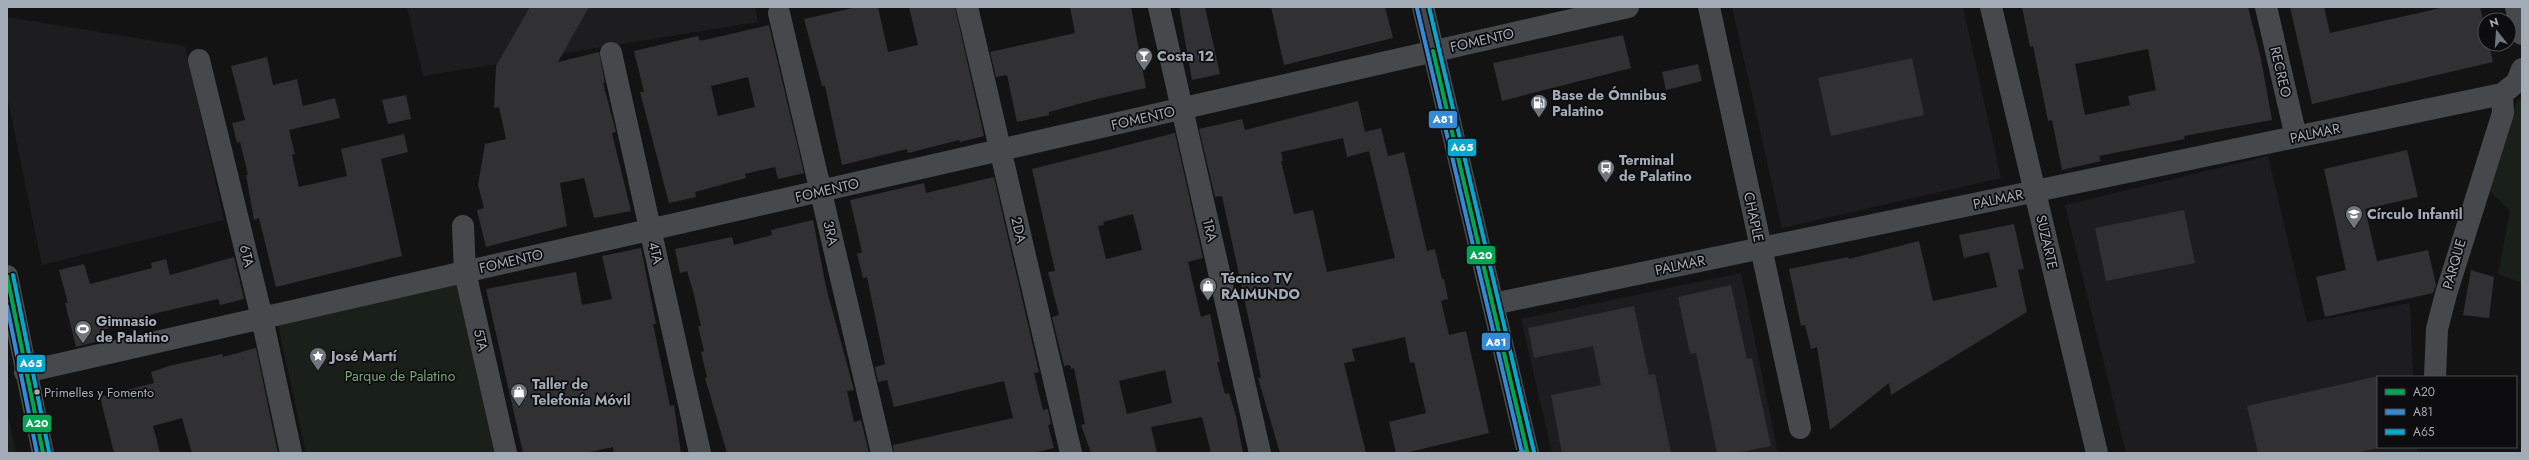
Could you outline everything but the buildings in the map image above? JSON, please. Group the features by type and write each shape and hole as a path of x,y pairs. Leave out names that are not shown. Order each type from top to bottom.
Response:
{"main road":[{"path":"7,276 25,372 43,453"}],"street":[{"name":"2DA","path":"966,7 1071,453"},
{"name":"1RA","path":"1159,7 1260,453"},
{"path":"1422,7 1493,304 1525,452"},
{"name":"FOMENTO","path":"25,372 1628,7"},
{"name":"CHAPLE","path":"1709,7 1800,428"},
{"name":"SUZARTE","path":"1991,7 2097,453"},
{"name":"RECREO","path":"2266,7 2296,137"},
{"path":"2516,7 2522,34"},
{"name":"3RA","path":"779,13 882,453"},
{"name":"4TA","path":"611,53 700,453"},
{"name":"6TA","path":"199,60 262,318 291,453"},
{"path":"2502,94 2517,82 2522,69"},
{"name":"PALMAR","path":"1493,304 2502,94"},
{"name":"PARQUE","path":"2435,376 2437,329 2459,247 2503,113 2502,94"},
{"name":"5TA","path":"463,226 465,272 506,453"}],"shaded area":[{"path":"407,7 755,7 758,22 423,76"},
{"path":"1732,7 1963,7 2001,178 1782,228"},
{"path":"7,17 185,46 224,220 42,265 7,96"},
{"path":"2268,156 2307,322 2410,303 2413,376 2377,376 2377,448 2417,448 2417,453 2126,453 2065,205"},
{"path":"1741,273 1778,453 1552,453 1521,319"}],"green space":[{"path":"2522,97 2522,283 2498,274 2510,211 2490,191 2517,100"},
{"name":"Parque de Palatino","path":"460,284 497,453 306,453 278,325"},
{"path":"7,411 16,453 7,453"}],"transit line":[{"name":"A65","path":"1429,7 1534,452"},
{"name":"A81","path":"1417,8 1522,453"},
{"name":"A20","path":"1433,51 1527,451 1519,453"},
{"name":"A65","path":"13,275 49,452"},
{"name":"A20","path":"7,276 43,453"},
{"name":"A81","path":"7,306 37,453"}],"place":[{"name":"Costa 12","path":"1144,71"},
{"name":"Base de Ómnibus Palatino","path":"1539,118"},
{"name":"Terminal de Palatino","path":"1606,183"},
{"name":"Círculo Infantil","path":"2354,229"},
{"name":"Técnico TV RAIMUNDO","path":"1208,301"},
{"name":"Gimnasio de Palatino","path":"83,344"},
{"name":"José Martí","path":"318,371"},
{"name":"Primelles y Fomento","path":"37,392"},
{"name":"Taller de Telefonía Móvil","path":"519,407"}]}
